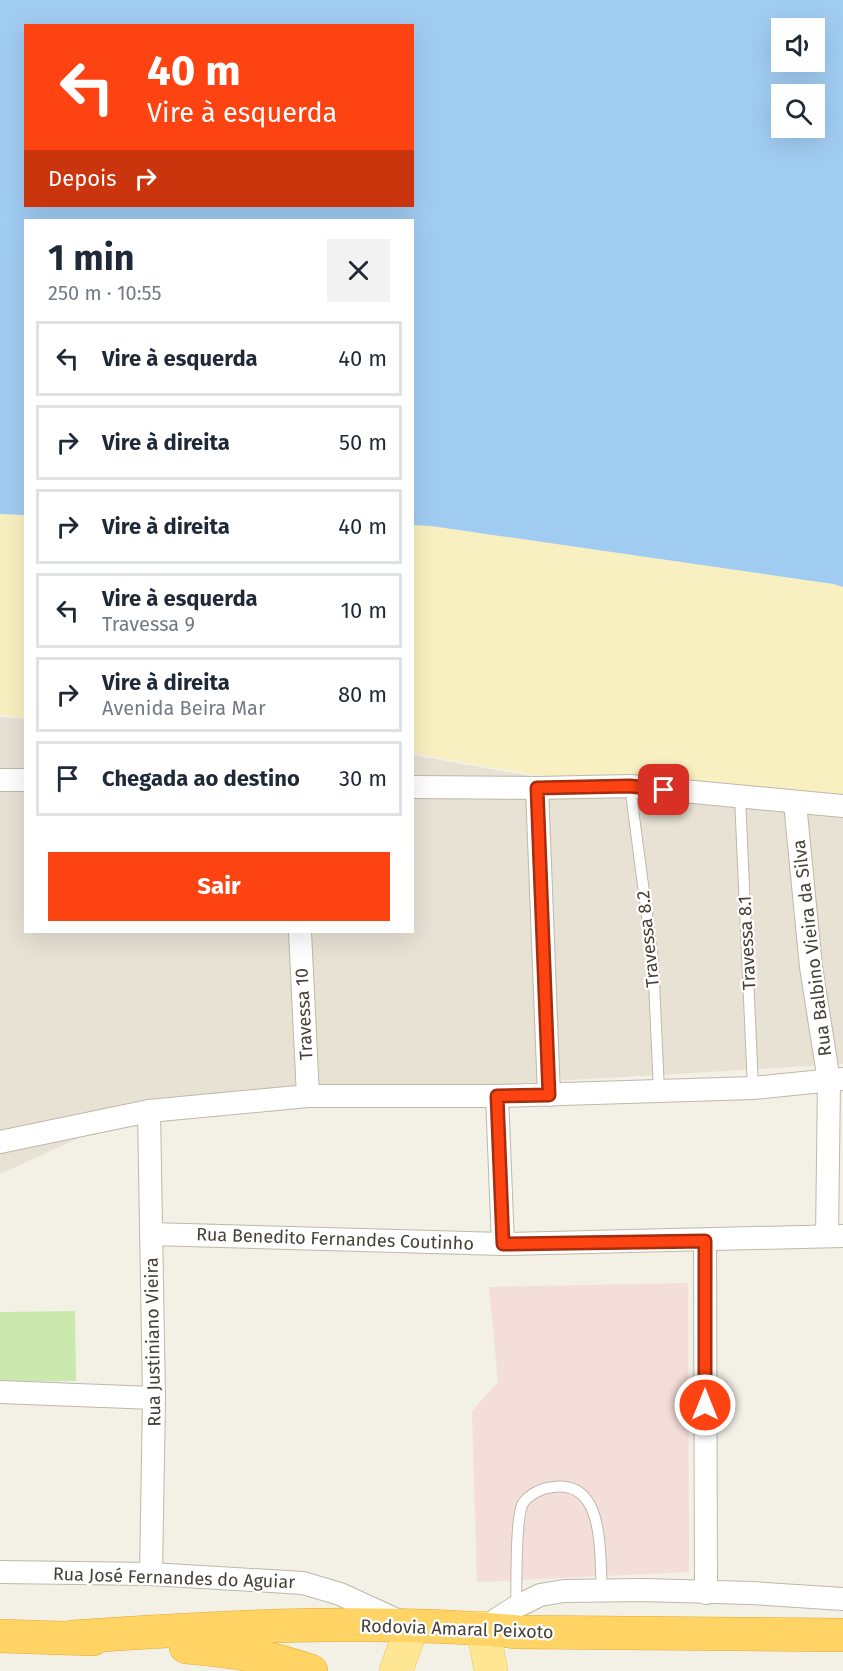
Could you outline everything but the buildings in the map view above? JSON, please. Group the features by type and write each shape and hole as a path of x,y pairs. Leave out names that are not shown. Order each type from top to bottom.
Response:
{"highway":[{"name":"Rodovia Amaral Peixoto","path":"72,1637 186,1629 412,1626 483,1628 518,1632 843,1635"},
{"name":"Rodovia Amaral Peixoto","path":"0,1636 72,1637 229,1651 274,1659 310,1671"}],"main road":[{"path":"396,1671 412,1626"},
{"path":"483,1628 491,1671"}],"street":[{"path":"0,780 24,780"},
{"path":"414,787 630,786 843,806"},
{"path":"537,788 549,1095"},
{"name":"Rua Balbino Vieira da Silva","path":"795,803 811,967 836,1080 835,1236"},
{"name":"Travessa 10","path":"300,933 308,1096"},
{"path":"0,1142 149,1111 308,1096 549,1095 753,1088 836,1080"},
{"path":"497,1096 503,1244"},
{"name":"Rua Justiniano Vieira","path":"149,1111 154,1398 151,1574"},
{"name":"Rua Benedito Fernandes Coutinho","path":"151,1234 503,1244 705,1241 835,1236"},
{"path":"705,1241 706,1593"},
{"path":"0,1392 154,1398"},
{"name":"Rua José Fernandes do Aguiar","path":"0,1572 151,1574 303,1583 340,1594 412,1626"},
{"path":"483,1628 516,1606 540,1594 602,1590 752,1593 843,1599"}],"lane":[{"name":"Travessa 8.2","path":"630,786 653,961 659,1091"},
{"name":"Travessa 8.1","path":"740,797 753,1088"},
{"path":"516,1606 519,1525 523,1504 538,1491 552,1487 572,1487 582,1491 590,1503 597,1521 602,1590"}],"shaded area":[{"path":"0,717 24,719 24,933 414,933 414,755 530,776 843,804 843,1064 151,1105 0,1174"},
{"path":"688,1283 689,1572 477,1582 472,1411 498,1382 489,1287"}],"green space":[{"path":"75,1311 76,1381 0,1382 0,1312"}],"sand":[{"path":"0,514 24,515 24,718 0,714"},
{"path":"414,525 843,587 843,795 534,775 414,753"}],"water":[{"path":"0,0 843,0 843,587 414,525 414,219 24,219 24,515 0,514"}],"route":[{"path":"664,790 630,786 537,788 549,1095 497,1096 503,1244 705,1241 705,1405"}]}
